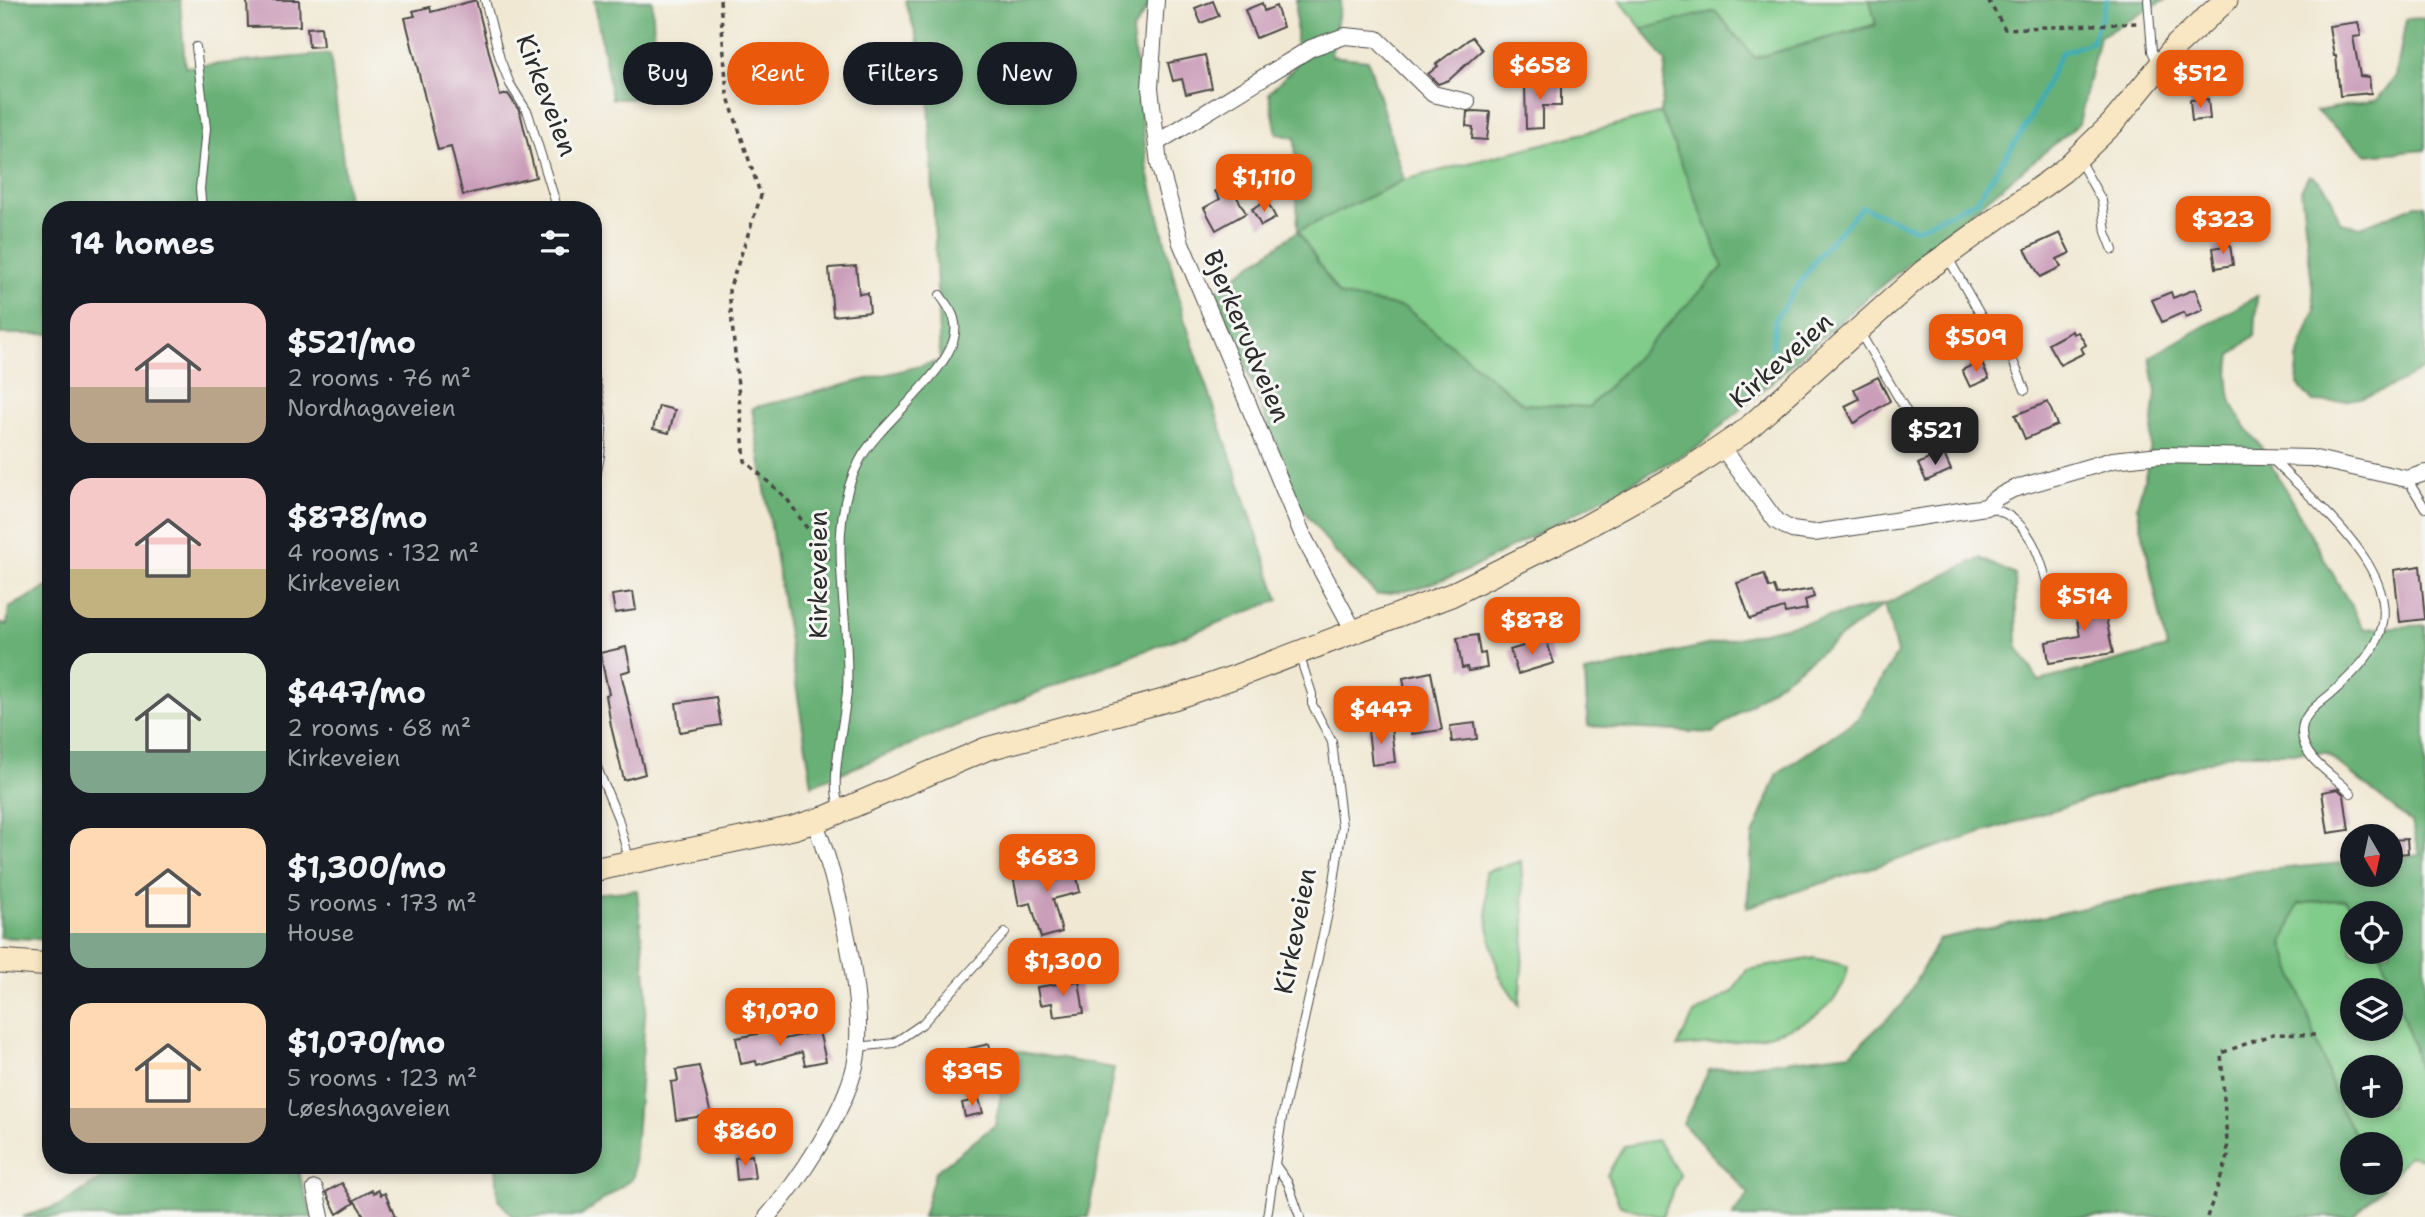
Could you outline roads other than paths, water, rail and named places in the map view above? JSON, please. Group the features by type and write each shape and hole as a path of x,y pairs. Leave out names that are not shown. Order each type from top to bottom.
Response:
{"main road":[{"name":"Kirkeveien","path":"602,868 814,821 986,749 1174,698 1299,654 1451,595 1635,500 1722,447 1806,379 1857,328 1945,253 2078,158 2125,109 2159,65 2196,25 2226,0"},
{"path":"0,961 42,964"}],"street":[{"name":"Bjerkerudveien","path":"1156,0 1150,88 1159,164 1181,243 1233,362 1304,538 1355,633"},
{"path":"1158,142 1311,48 1345,36 1377,39 1433,94 1467,102"},
{"path":"1722,447 1776,521 1791,530 1814,533 1986,507 2013,489 2113,460 2160,455 2311,458 2407,479 2425,473"},
{"path":"768,1217 791,1189 845,1096 857,1047 854,985 830,859 814,821"},
{"path":"316,1189 321,1217"}],"lane":[{"name":"Kirkeveien","path":"485,0 500,60 528,113 555,201"},
{"path":"2148,0 2152,51 2159,65"},
{"path":"196,47 206,128 201,201"},
{"path":"2078,158 2102,201 2106,232 2113,250"},
{"path":"1945,253 1989,330 2011,356 2025,390"},
{"name":"Kirkeveien","path":"841,810 837,801 837,781 847,685 840,524 858,463 879,432 951,351 955,323 940,295"},
{"path":"1857,328 1924,441"},
{"path":"602,410 602,452"},
{"path":"2270,457 2325,508 2350,537 2380,596 2381,633 2352,673 2311,710 2304,722 2302,733 2313,759 2351,793"},
{"path":"2407,479 2425,508"},
{"path":"1986,507 2015,520 2031,539 2043,565 2050,596"},
{"name":"Kirkeveien","path":"1268,1217 1282,1118 1332,895 1342,827 1332,743 1312,704 1312,694 1299,654"},
{"path":"602,780 618,818 630,862"},
{"path":"857,1047 894,1043 922,1024 1005,933"},
{"path":"1276,1166 1289,1183 1300,1217"}],"waterway":[{"path":"1772,348 1775,319 1821,252 1862,207 1916,229 1976,201 2028,123 2061,53 2092,42 2107,0"}]}
